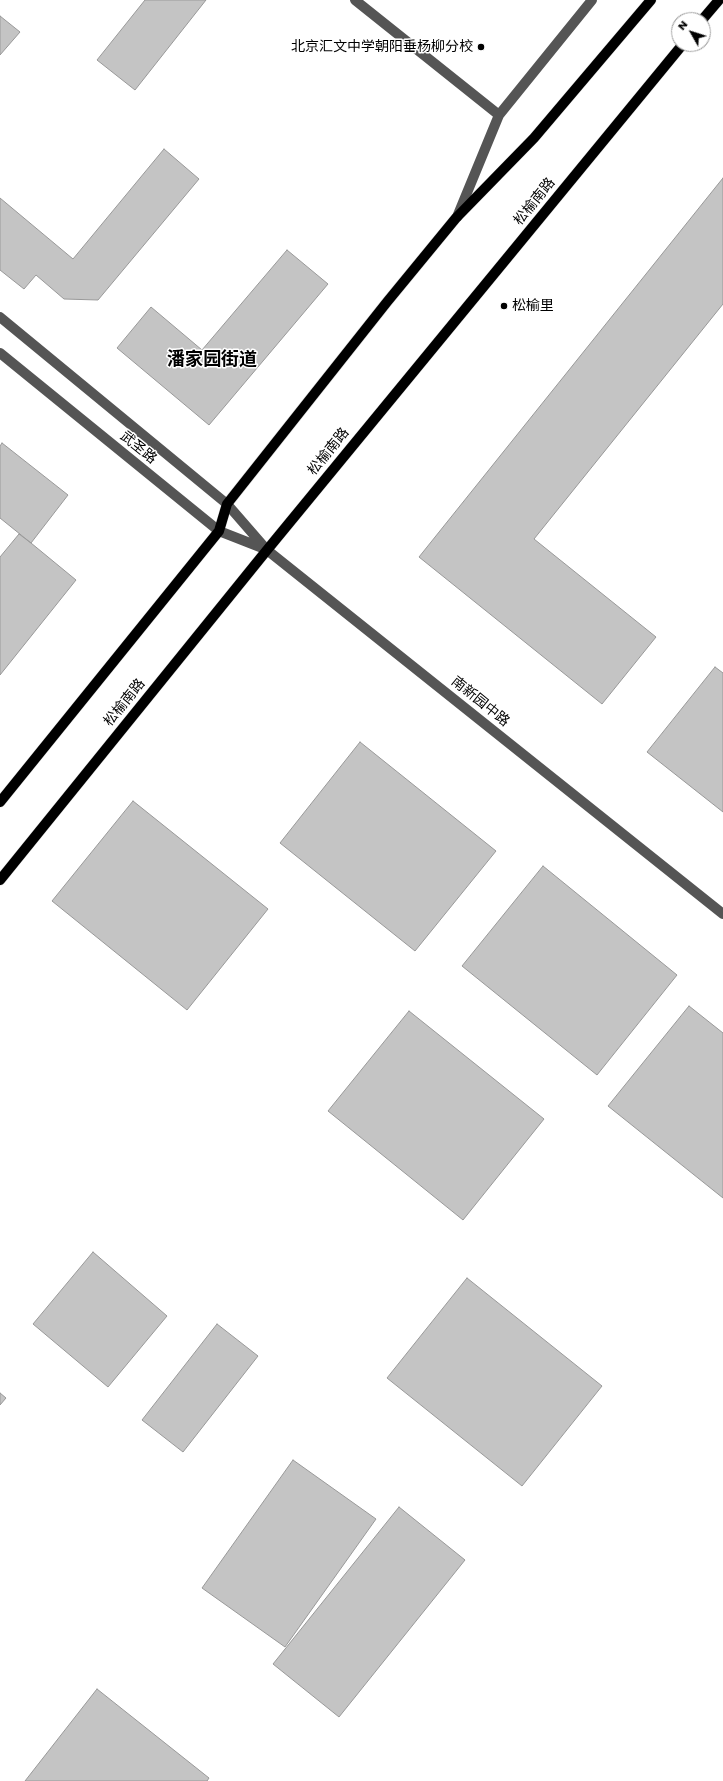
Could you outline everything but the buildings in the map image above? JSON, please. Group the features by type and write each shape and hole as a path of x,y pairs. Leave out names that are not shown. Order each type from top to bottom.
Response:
{"main road":[{"path":"0,802 219,531 227,504 387,302 456,218 534,138 651,0"},
{"path":"709,12 719,0"},
{"name":"松榆南路","path":"0,880 267,550 675,52"}],"street":[{"path":"355,0 499,115"},
{"path":"456,218 499,115 592,0"},
{"name":"武圣路","path":"0,317 227,504"},
{"name":"武圣路","path":"0,353 219,531 267,550"},
{"name":"南新园中路","path":"227,504 267,550 723,914"}],"place":[{"name":"北京汇文中学朝阳垂杨柳分校","path":"481,47"},
{"name":"松榆里","path":"504,306"}],"district":[{"name":"潘家园街道","path":"212,360"}]}
